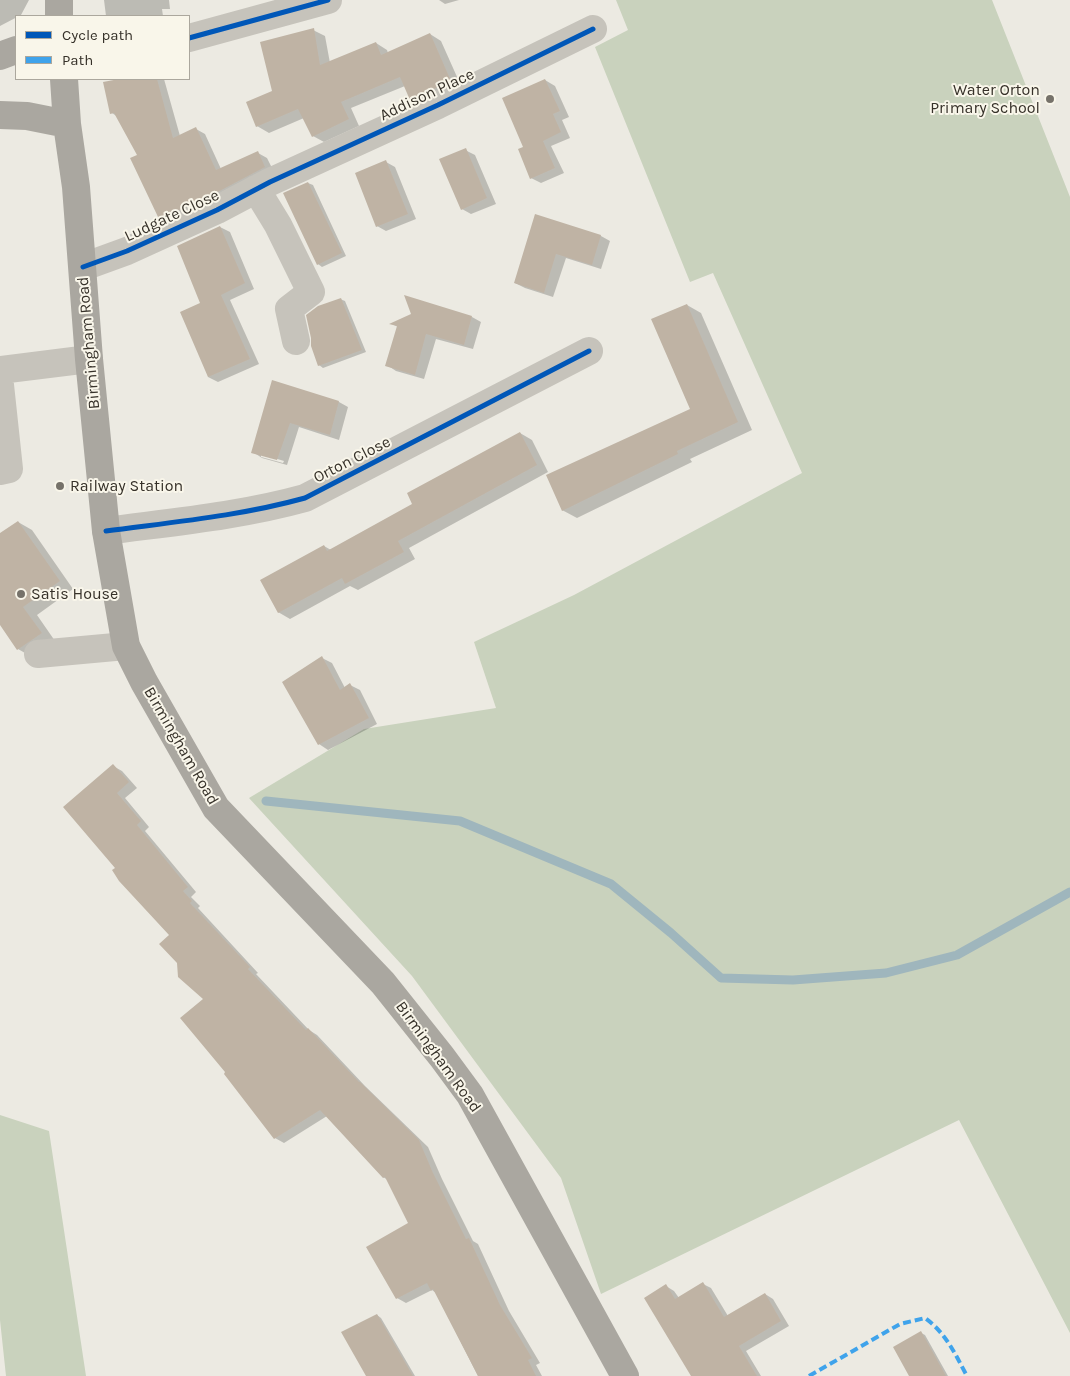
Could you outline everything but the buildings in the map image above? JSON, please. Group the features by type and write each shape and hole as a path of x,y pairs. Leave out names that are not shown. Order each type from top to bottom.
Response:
{"main road":[{"path":"59,0 60,15"},
{"path":"0,56 15,50"},
{"name":"Birmingham Road","path":"64,80 67,124 76,187 89,359 106,531 126,646 144,682 216,808 383,982 470,1095 625,1376"},
{"path":"0,115 27,116 67,124"}],"street":[{"path":"190,38 328,0"},
{"name":"Addison Place","path":"263,186 438,105 593,29"},
{"path":"263,186 278,225 311,292 289,309 296,341"},
{"name":"Ludgate Close","path":"83,267 127,251 217,210 263,186"},
{"name":"Orton Close","path":"106,531 226,516 268,508 305,498 589,351"},
{"path":"0,370 89,359"},
{"path":"0,385 9,469 0,471"},
{"path":"38,654 126,646"}],"green space":[{"path":"616,0 992,0 1070,197 1070,1333 959,1120 601,1294 561,1178 412,976 249,798 364,729 496,708 474,642 574,595 802,473 713,273 690,282 595,47 628,30"},
{"path":"0,1115 49,1131 86,1376 6,1376 0,1320"}],"waterway":[{"path":"266,801 460,821 611,884 671,933 721,978 793,980 886,973 957,955 1070,892"}],"marked path":[{"path":"809,1376 900,1324 925,1318 939,1330 967,1376"}],"cycle path":[{"path":"190,38 328,0"},
{"path":"83,267 127,251 217,210 270,182 438,105 593,29"},
{"path":"106,531 231,514 305,498 589,351"}],"place":[{"name":"Water Orton Primary School","path":"1050,99"},
{"name":"Railway Station","path":"60,486"},
{"name":"Satis House","path":"21,594"}]}
